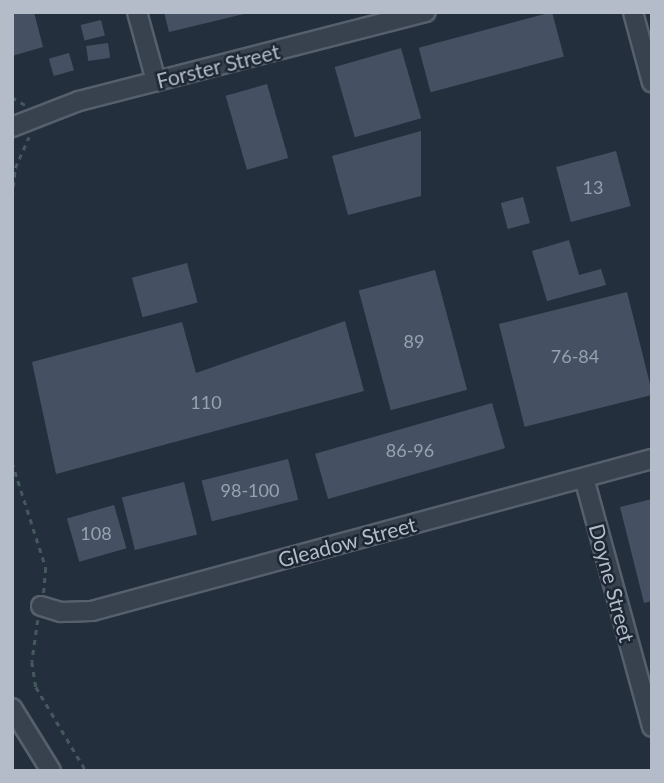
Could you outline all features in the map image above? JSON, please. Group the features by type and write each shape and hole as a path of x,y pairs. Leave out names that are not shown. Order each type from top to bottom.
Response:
{"street":[{"path":"137,12 156,81"},
{"name":"Forster Street","path":"12,127 79,101 425,12"},
{"path":"633,12 652,83"},
{"name":"Gleadow Street","path":"41,606 61,612 92,611 652,459"},
{"name":"Doyne Street","path":"584,478 652,727"},
{"path":"12,708 51,771"}],"path":[{"path":"12,97 22,100 35,118 15,168 12,197"}],"building":[{"path":"12,12 34,12 43,47 12,56"},
{"path":"164,12 248,12 248,13 169,32"},
{"path":"552,12 564,56 431,92 419,48"},
{"path":"101,20 105,36 84,41 81,25"},
{"path":"108,43 110,58 88,61 86,46"},
{"path":"401,48 421,118 355,137 335,67"},
{"path":"69,53 74,70 54,76 49,59"},
{"path":"267,84 288,158 247,170 226,96"},
{"path":"421,131 421,196 348,215 332,156"},
{"path":"616,151 631,206 571,222 556,167"},
{"path":"523,197 530,223 508,229 501,203"},
{"path":"569,240 579,275 601,269 606,285 547,301 532,251"},
{"path":"187,263 198,303 143,317 132,278"},
{"path":"435,270 467,390 391,410 359,290"},
{"path":"627,292 652,395 525,427 499,324"},
{"path":"345,321 364,391 56,474 32,362 182,322 196,373"},
{"path":"492,403 505,448 328,499 315,454"},
{"path":"288,459 298,500 212,521 202,481"},
{"path":"184,482 197,534 135,550 122,497"},
{"path":"652,499 652,601 644,603 620,507"},
{"path":"114,505 126,548 79,562 67,519"}]}
